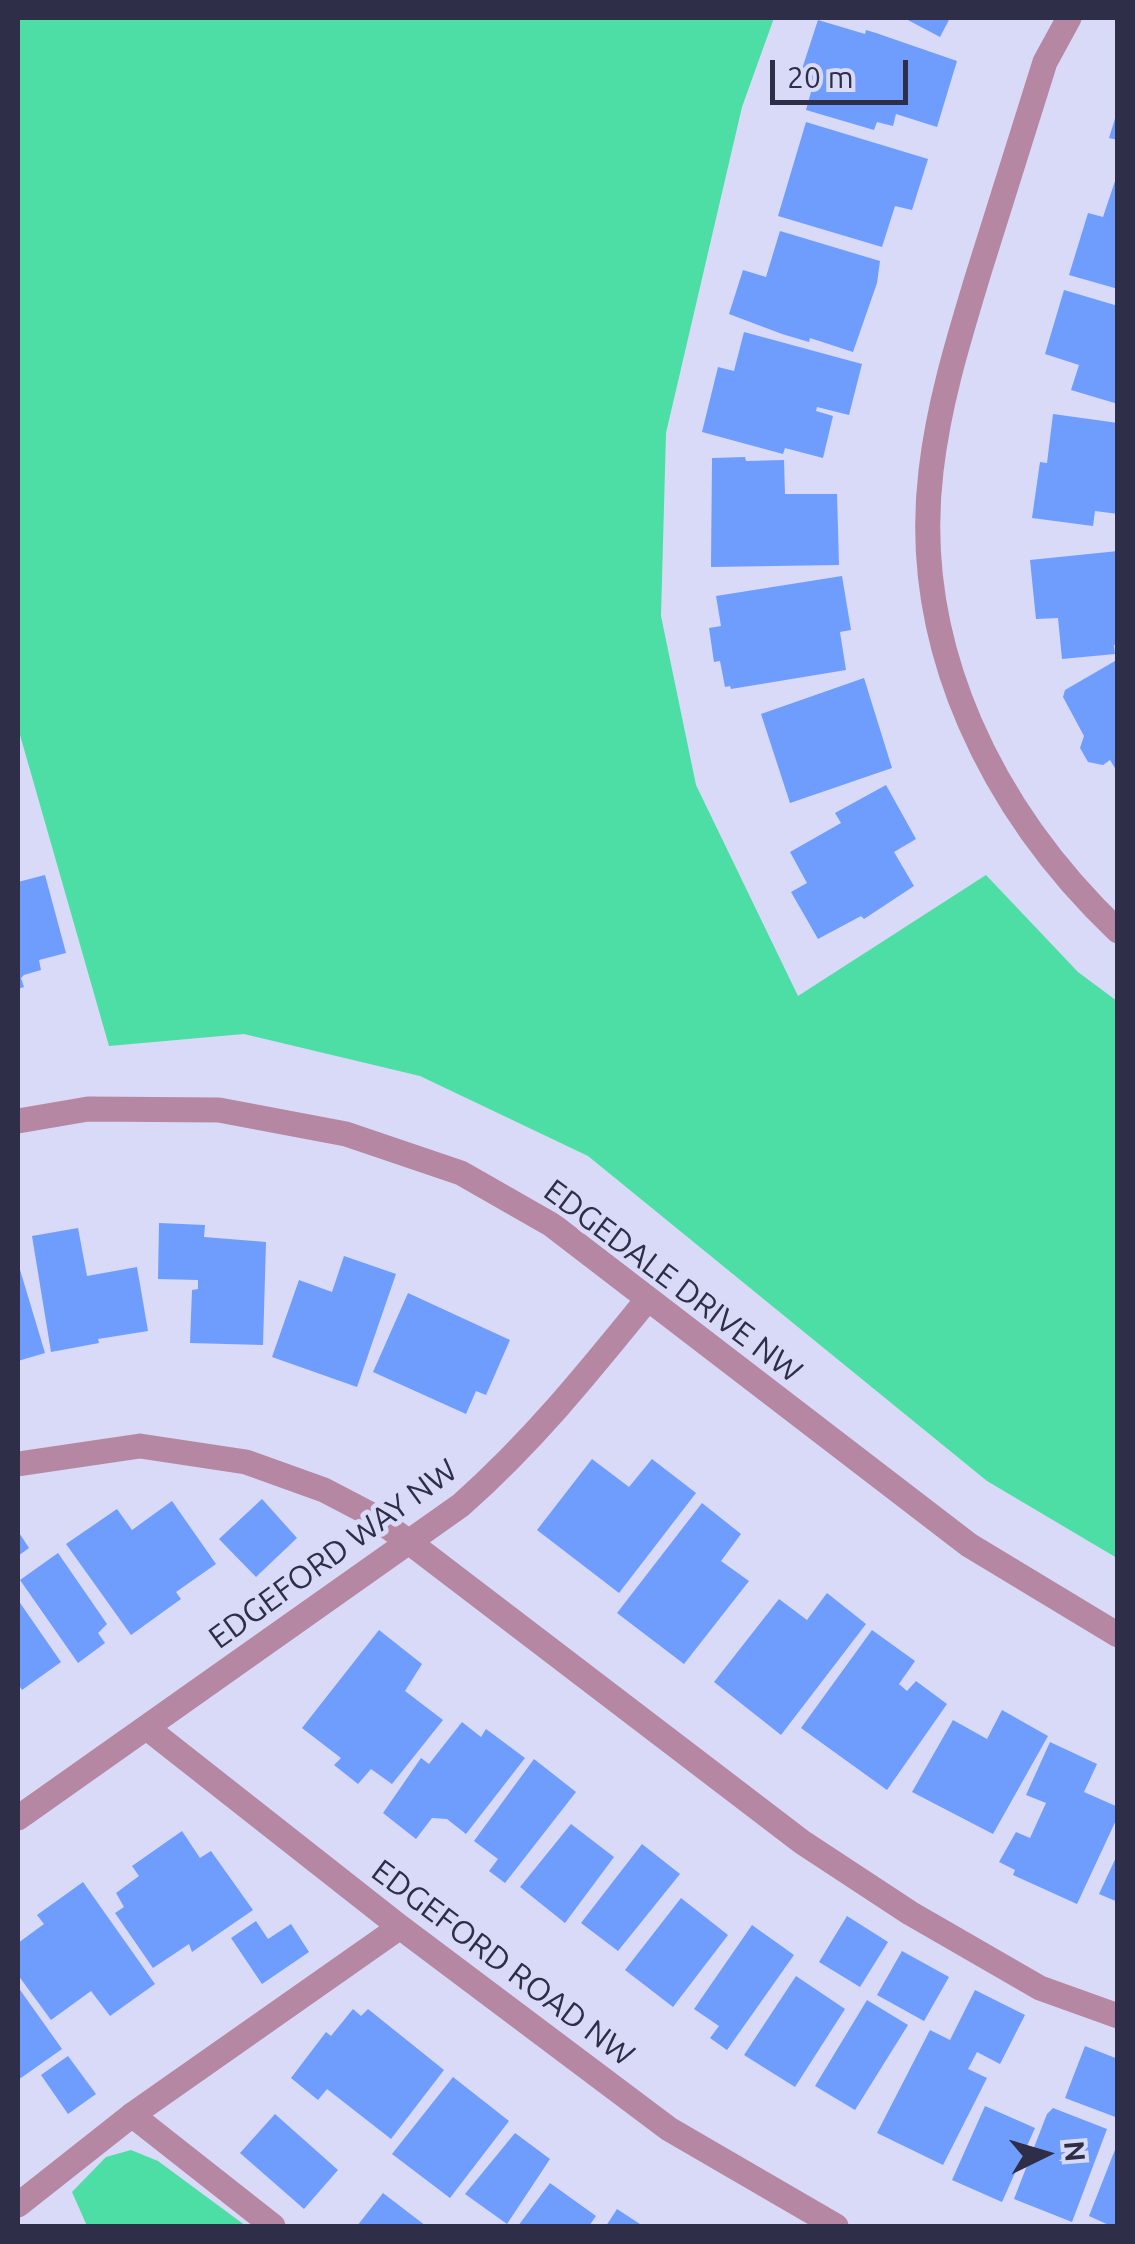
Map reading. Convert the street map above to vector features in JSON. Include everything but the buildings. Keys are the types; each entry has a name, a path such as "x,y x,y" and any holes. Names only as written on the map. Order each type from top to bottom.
{"street":[{"path":"1069,18 1045,62 946,380 930,474 930,556 948,664 988,766 1047,857 1118,931"},
{"name":"EDGEDALE DRIVE NW","path":"18,1121 88,1109 220,1110 346,1134 461,1173 552,1224 969,1545 1118,1634"},
{"name":"EDGEFORD WAY NW","path":"18,1818 462,1505 515,1457 647,1300"},
{"path":"18,1464 140,1446 246,1462 324,1490 370,1514 409,1542 802,1842 910,1913 1040,1988 1118,2016"},
{"name":"EDGEFORD ROAD NW","path":"146,1728 400,1927 668,2129 836,2226"},
{"path":"18,2205 132,2116 400,1927"},
{"path":"132,2116 273,2226"}],"green space":[{"path":"18,18 774,18 742,107 666,433 661,616 696,785 798,996 986,875 1078,972 1117,1001 1117,1558 987,1481 588,1156 420,1076 244,1034 109,1046 18,728"},
{"path":"131,2150 158,2161 246,2226 87,2226 72,2192 106,2157"}]}
